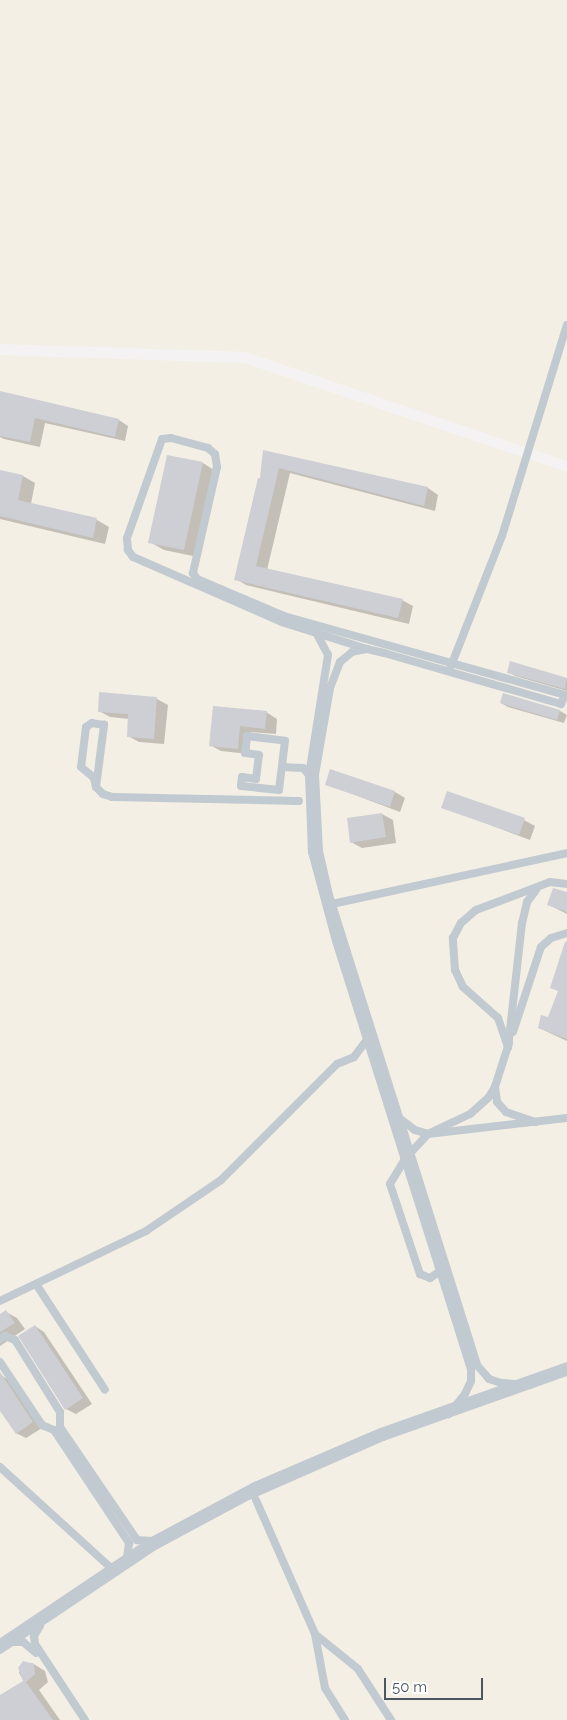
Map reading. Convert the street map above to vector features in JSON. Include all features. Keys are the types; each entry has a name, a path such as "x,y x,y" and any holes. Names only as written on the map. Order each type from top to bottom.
{"lane":[{"path":"450,667 502,536 547,398 567,324"},
{"path":"450,667 284,616 197,578 193,574 217,467 216,454 208,448 171,438 162,439 127,538 128,550 133,557 317,635 367,650 450,667 565,695 561,704 450,667"},
{"path":"317,635 328,655 309,775 312,852 319,879 367,1040 477,1365 489,1379 530,1385"},
{"path":"367,650 352,652 340,662 322,728 315,775 319,851 332,904 398,1116 441,1274 471,1370 471,1381 450,1414"},
{"path":"96,787 104,725 92,723 86,727 81,767 94,778 96,787 112,797 299,801 310,796"},
{"path":"247,736 285,740 282,767 279,790 241,786 242,777 256,779 259,755 245,753 247,736"},
{"path":"282,767 303,768 311,762"},
{"path":"303,768 309,775"},
{"path":"299,801 310,810"},
{"path":"332,904 567,852"},
{"path":"508,1047 498,1018 463,987 454,970 453,938 461,923 476,910 536,890 550,882 567,884"},
{"path":"508,1047 522,923 527,902 536,890"},
{"path":"441,1274 430,1278 420,1274 390,1184 420,1140 428,1134 470,1114 488,1098 495,1087 541,947 551,938 567,933"},
{"path":"0,1302 146,1231 221,1180 337,1064 354,1058 367,1040"},
{"path":"495,1087 497,1102 506,1112 535,1122"},
{"path":"398,1116 415,1130 428,1134 567,1118"},
{"path":"441,1274 444,1264"},
{"path":"36,1284 106,1390"},
{"path":"0,1339 5,1336 15,1340 60,1412 60,1427 137,1540 152,1541"},
{"path":"0,1362 42,1425 54,1430 129,1543 127,1559"},
{"path":"0,1643 152,1541 264,1482 381,1432 567,1366"},
{"path":"0,1650 156,1546 260,1490 383,1437 567,1372"},
{"path":"0,1467 112,1569"},
{"path":"260,1490 256,1500 315,1634 325,1688 345,1720"},
{"path":"244,1498 256,1500"},
{"path":"41,1624 34,1636 35,1644 85,1720"},
{"path":"315,1634 358,1669 391,1720"},
{"path":"12,1642 23,1642 32,1647 79,1720"}],"sand":[{"path":"0,0 567,0 567,461 246,352 0,344"},
{"path":"0,355 244,363 567,472 567,1720 0,1720"}],"building":[{"path":"0,391 119,419 115,437 35,418 30,442 0,436"},
{"path":"263,450 428,487 424,506 279,468 256,566 403,599 398,618 234,580 258,478 260,478"},
{"path":"167,455 203,462 184,550 148,543"},
{"path":"0,470 23,475 18,500 97,518 93,538 0,516"},
{"path":"510,661 567,678 565,689 507,673"},
{"path":"99,692 157,697 154,739 127,737 128,714 98,712"},
{"path":"503,693 560,710 557,720 500,703"},
{"path":"213,706 267,711 265,729 240,726 238,749 209,746"},
{"path":"330,769 395,791 390,807 325,785"},
{"path":"447,791 525,818 519,835 441,808"},
{"path":"382,813 386,837 350,843 347,818"},
{"path":"553,888 567,892 567,912 547,905"},
{"path":"565,942 567,942 567,1039 538,1028 541,1015 548,1017 558,991 550,988"},
{"path":"6,1310 15,1323 0,1332 0,1314"},
{"path":"35,1325 83,1398 65,1410 18,1336"},
{"path":"0,1372 33,1422 16,1434 0,1411"},
{"path":"23,1661 34,1664 35,1674 26,1682 53,1720 0,1720 0,1695 23,1681 18,1668"}]}
